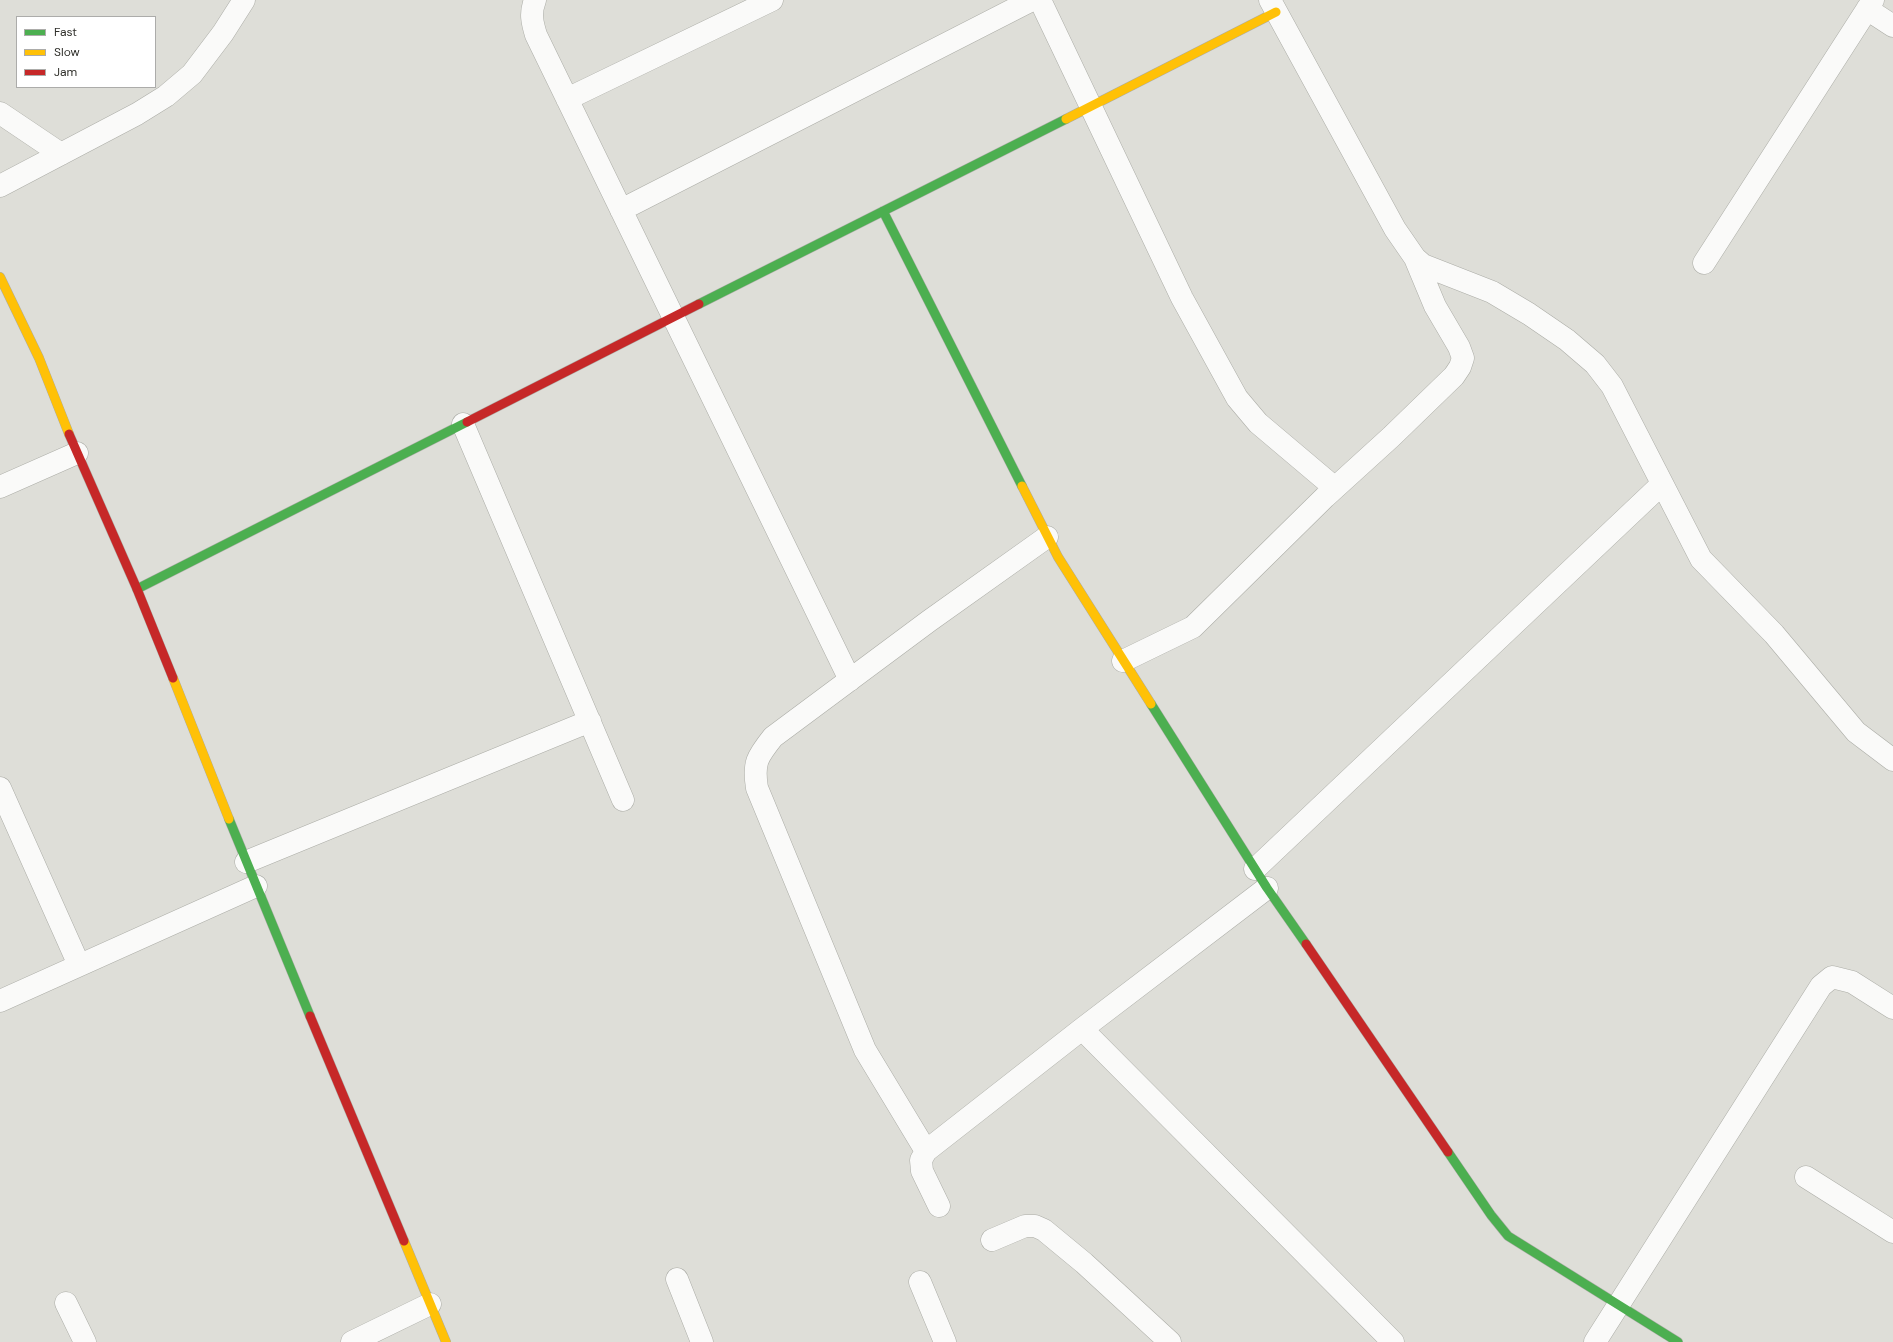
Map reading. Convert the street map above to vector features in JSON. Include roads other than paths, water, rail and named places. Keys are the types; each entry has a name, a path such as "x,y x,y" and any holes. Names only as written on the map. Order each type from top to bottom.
{"street":[{"path":"0,186 137,114 166,96 192,74 223,33 244,0"},
{"path":"535,0 532,8 531,21 567,99 850,680"},
{"path":"567,99 772,0"},
{"path":"621,210 1032,0"},
{"path":"1040,0 1182,298 1237,398 1258,423 1335,488"},
{"path":"1704,263 1870,5 1893,26"},
{"path":"137,589 1091,106 1273,6 1395,229 1415,258 1435,306 1459,347 1463,358 1460,367 1454,376 1397,432 1335,488 1193,627 1123,660"},
{"path":"0,113 61,154"},
{"path":"883,211 1058,558 1267,888 1501,1228 1517,1242 1678,1342"},
{"path":"1415,258 1431,270 1492,292 1529,314 1566,340 1595,364 1612,386 1701,559 1774,634 1856,732 1893,760"},
{"path":"0,277 39,358 77,453 137,589 246,862 446,1342"},
{"path":"463,424 623,800"},
{"path":"0,487 77,453"},
{"path":"1255,869 1662,484"},
{"path":"926,1151 865,1050 757,788 754,771 760,753 773,737 929,621 1047,537"},
{"path":"246,862 590,721"},
{"path":"0,788 79,965"},
{"path":"0,1001 256,886"},
{"path":"939,1206 922,1171 921,1160 926,1151 1082,1029 1267,888"},
{"path":"1595,1342 1826,981 1832,977 1846,980 1893,1008"},
{"path":"1082,1029 1393,1342"},
{"path":"1806,1177 1893,1232"},
{"path":"992,1240 1025,1226 1035,1226 1044,1230 1084,1263 1170,1342"},
{"path":"676,1279 702,1342"},
{"path":"920,1282 945,1342"},
{"path":"66,1303 84,1342"},
{"path":"352,1342 430,1304"}]}
